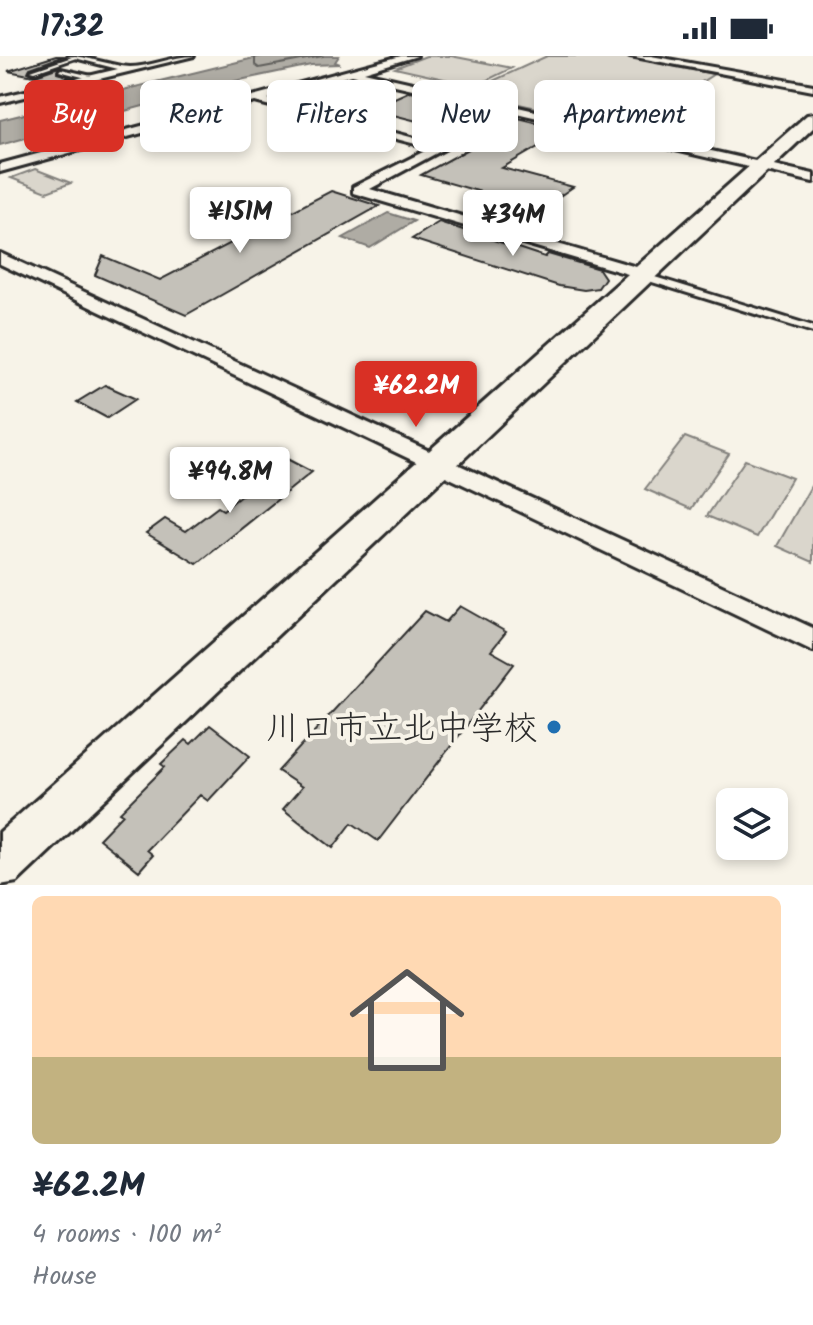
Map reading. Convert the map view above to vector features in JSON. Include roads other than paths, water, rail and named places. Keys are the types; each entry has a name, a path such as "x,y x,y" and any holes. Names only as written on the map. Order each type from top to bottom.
{"street":[{"path":"0,100 189,56"},
{"path":"0,168 412,56"},
{"path":"635,56 813,88"},
{"path":"74,57 130,69"},
{"path":"351,72 813,178"},
{"path":"0,89 22,95"},
{"path":"257,99 442,147 358,190 643,275"},
{"path":"0,865 813,119"},
{"path":"0,258 813,640"}],"lane":[{"path":"33,71 74,57"},
{"path":"61,70 94,78"},
{"path":"643,275 813,329"}],"water":[{"path":"262,56 339,56 335,62 340,64 311,65 240,80 164,80"},
{"path":"140,86 140,107 124,111 124,90"},
{"path":"24,114 24,138 0,145 0,120"},
{"path":"388,213 414,221 370,248 343,238"}],"place":[{"name":"川口市立北中学校","path":"554,727"}]}
